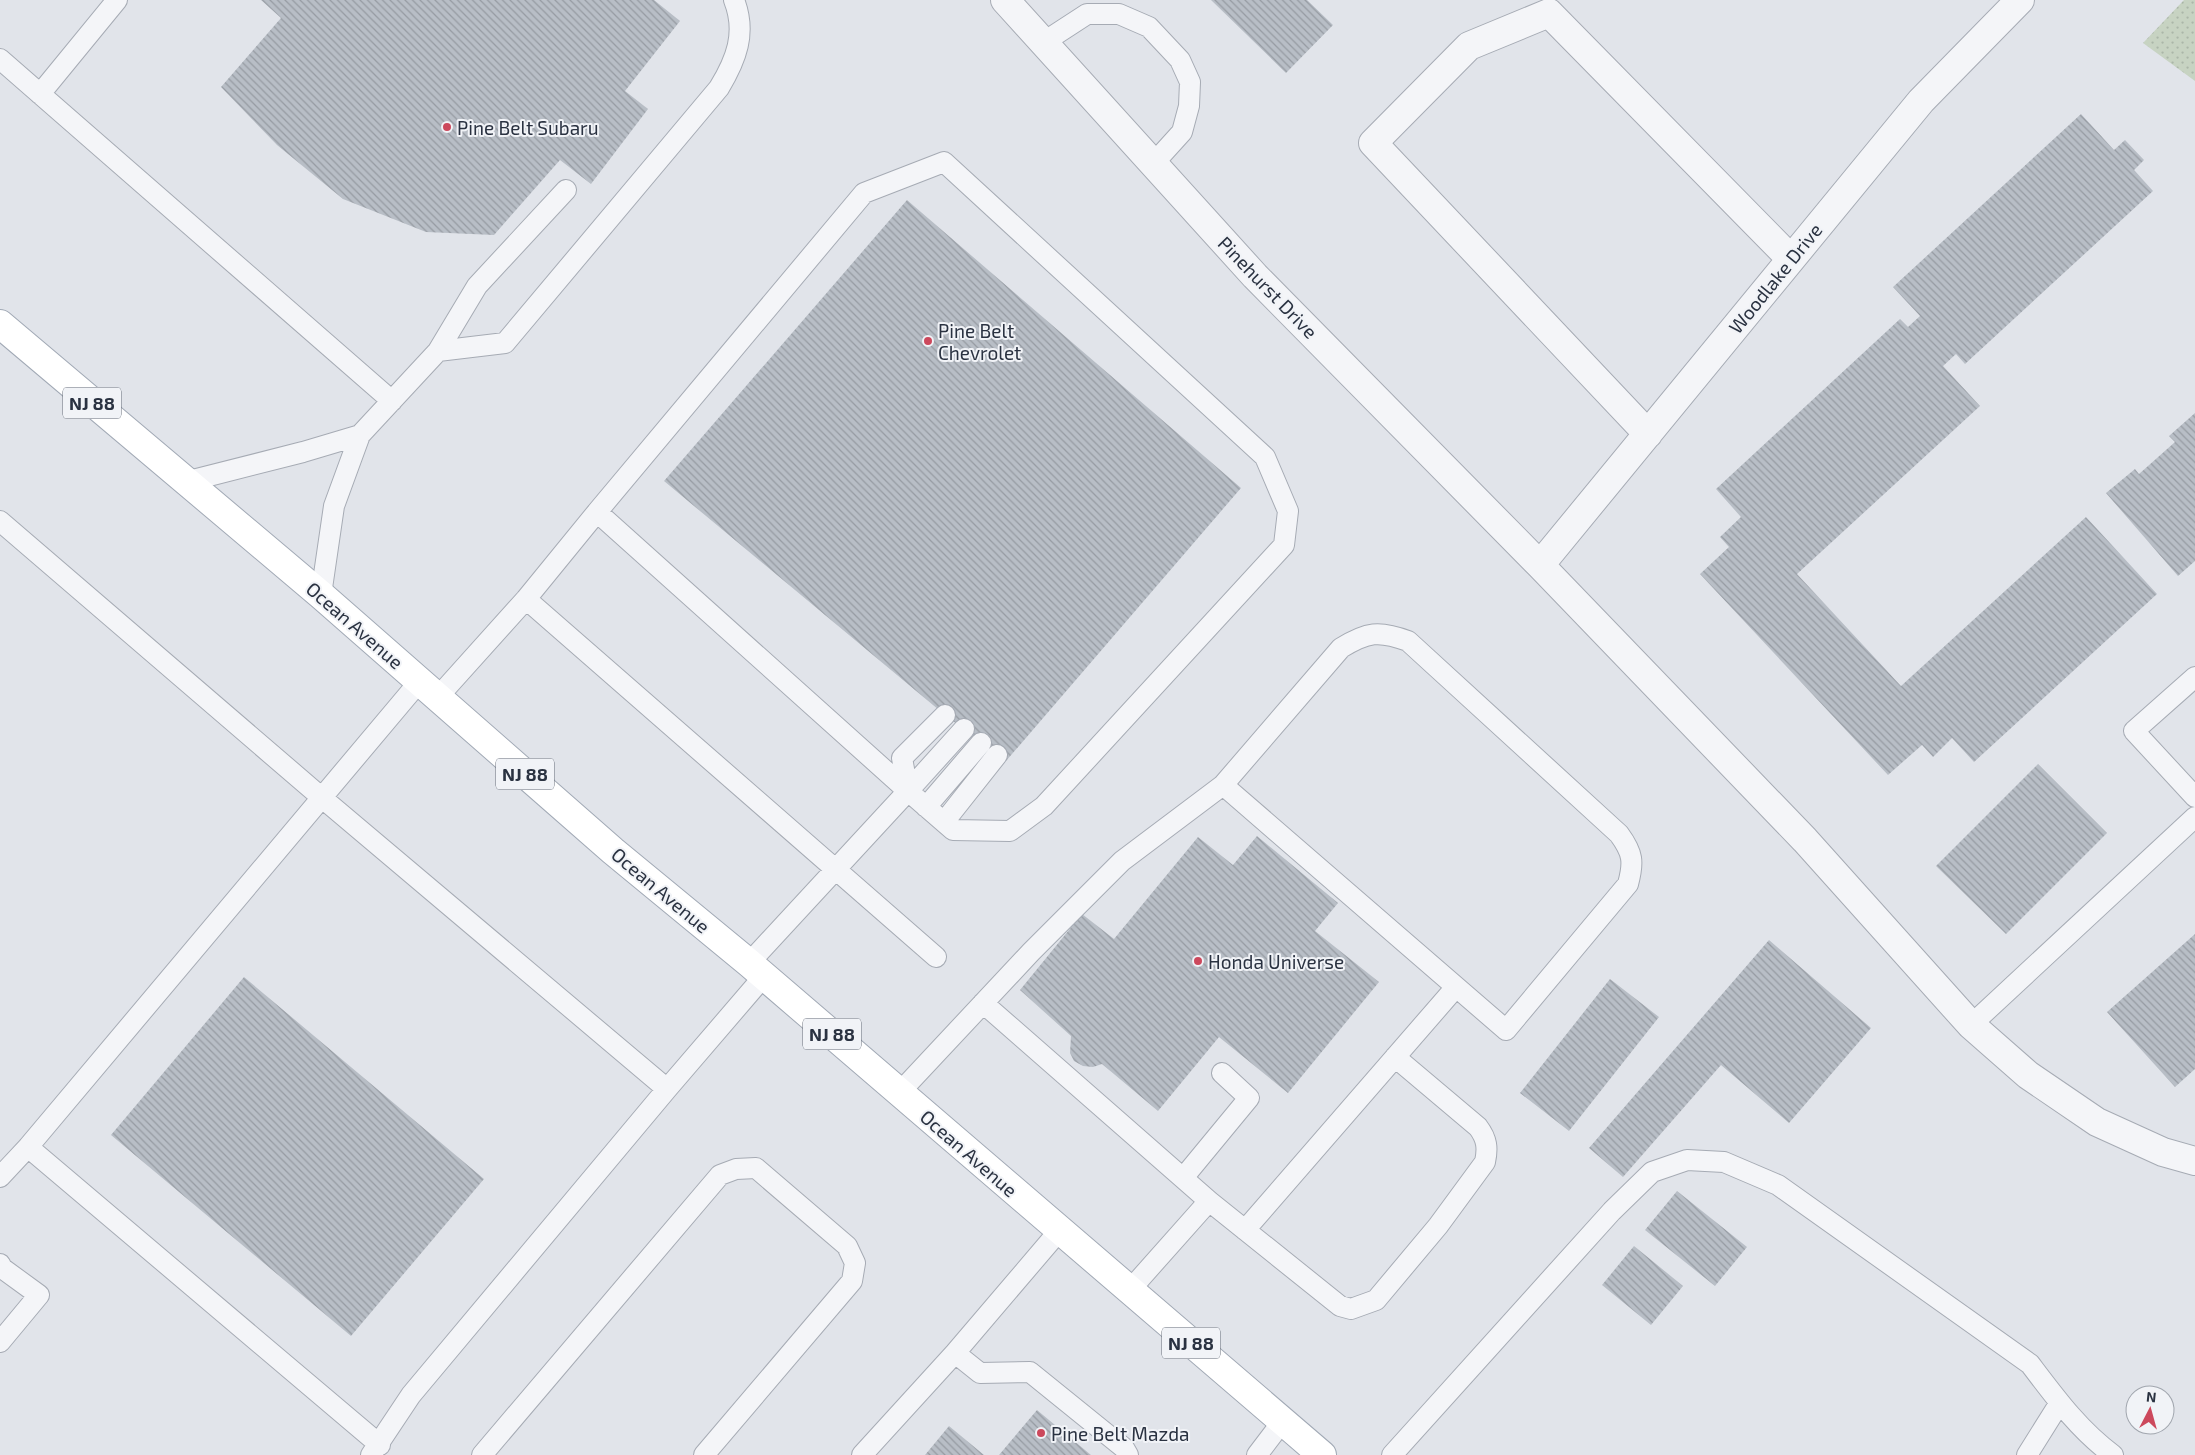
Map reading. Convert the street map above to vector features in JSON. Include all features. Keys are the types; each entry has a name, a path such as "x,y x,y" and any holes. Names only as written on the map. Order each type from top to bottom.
{"main road":[{"name":"Ocean Avenue","path":"0,324 321,595 613,851 757,970 1322,1455"}],"street":[{"name":"Pinehurst Drive","path":"1005,0 1255,276 1540,565 1805,840 1971,1025 2028,1075 2097,1122 2163,1152 2195,1161"},
{"name":"Woodlake Drive","path":"1540,565 1921,101 2005,5"},
{"path":"1648,434 1373,143 1469,46 1549,13 1791,259"}],"lane":[{"path":"40,94 116,0"},
{"path":"438,351 505,343 511,336 719,88 739,51 741,28 734,0"},
{"path":"1044,42 1087,14 1119,14 1149,27 1180,60 1190,82 1189,106 1182,132 1153,164"},
{"path":"0,59 392,401"},
{"path":"0,1177 28,1147 321,797 428,690 526,599 597,512 864,192 944,162 1265,457 1288,511 1284,545 1044,806 1010,831 953,830 597,512"},
{"path":"321,595 334,506 360,435 438,351 477,286 566,190"},
{"path":"185,482 303,452 360,435"},
{"path":"0,521 321,797 667,1089"},
{"path":"526,599 838,869 936,957"},
{"path":"900,1092 983,1003 1122,861 1223,786 1341,648 1363,635 1388,633 1408,641 1620,834 1631,850 1632,868 1628,884 1506,1030 1223,786"},
{"path":"2195,677 2134,731 2195,797"},
{"path":"901,784 902,758 945,715"},
{"path":"28,1147 376,1450 411,1395 667,1089 757,970 838,869 901,784 964,729"},
{"path":"926,807 981,743"},
{"path":"944,822 997,755"},
{"path":"1971,1025 2195,818"},
{"path":"1245,1230 1456,987"},
{"path":"983,1003 1209,1201 1340,1306 1351,1309 1376,1300 1444,1218 1485,1162 1488,1150 1486,1137 1478,1128 1395,1057"},
{"path":"1184,1178 1249,1098 1222,1073"},
{"path":"1392,1455 1612,1211 1652,1172 1687,1160 1724,1162 1778,1185 2030,1364 2059,1404 2093,1440 2113,1455"},
{"path":"482,1455 720,1175 736,1168 756,1168 847,1246 855,1263 852,1281 704,1455"},
{"path":"1129,1290 1209,1201"},
{"path":"862,1455 956,1353 1059,1231"},
{"path":"0,1264 2,1268 39,1295 0,1342"},
{"path":"956,1353 980,1373 1030,1372 1124,1448 1128,1455"},
{"path":"2028,1455 2059,1404"},
{"path":"1257,1455 1282,1422"}],"green space":[{"path":"2184,0 2195,0 2195,81 2143,43"}],"building":[{"name":"Pine Belt Subaru","path":"261,0 654,0 680,21 625,91 648,109 591,184 560,160 494,235 426,232 343,199 277,145 221,87 281,18"},
{"path":"1211,0 1307,0 1333,25 1286,73"},
{"path":"2081,114 2114,150 2125,140 2144,160 2134,170 2153,191 1965,364 1956,354 1943,366 1980,406 1797,574 1901,686 2086,517 2157,594 1974,762 1952,738 1933,757 1922,745 1888,775 1700,574 1729,547 1720,537 1741,517 1716,489 1900,319 1908,327 1920,316 1893,287"},
{"name":"Pine Belt Chevrolet","path":"907,200 1241,488 1006,761 945,715 664,481"},
{"path":"2195,413 2195,561 2178,576 2106,493 2135,469 2139,474 2175,442 2169,436"},
{"path":"2038,764 2107,833 2006,934 1936,866"},
{"name":"Honda Universe","path":"1257,836 1338,903 1315,931 1379,982 1288,1093 1219,1037 1158,1111 1102,1064 1093,1067 1083,1066 1074,1061 1070,1053 1071,1036 1020,990 1082,914 1114,939 1198,837 1233,865"},
{"path":"2195,934 2195,1069 2175,1087 2107,1012"},
{"path":"1769,940 1871,1028 1789,1123 1721,1065 1623,1177 1589,1148"},
{"path":"244,977 484,1179 351,1336 111,1135"},
{"path":"1610,979 1659,1017 1569,1131 1520,1093"},
{"path":"1677,1191 1747,1247 1715,1286 1645,1230"},
{"path":"1634,1246 1683,1286 1651,1325 1602,1285"},
{"name":"Pine Belt Mazda","path":"1037,1410 1091,1455 999,1455"},
{"path":"949,1426 984,1455 925,1455"}],"place":[{"name":"Pine Belt Subaru","path":"447,127"},
{"name":"Pine Belt Chevrolet","path":"928,341"},
{"name":"Honda Universe","path":"1198,961"},
{"name":"Pine Belt Mazda","path":"1041,1433"}]}
